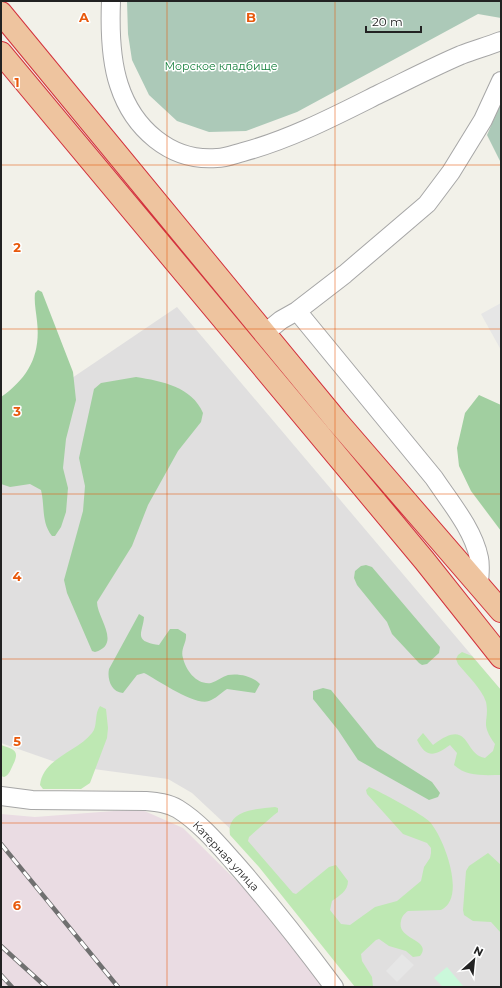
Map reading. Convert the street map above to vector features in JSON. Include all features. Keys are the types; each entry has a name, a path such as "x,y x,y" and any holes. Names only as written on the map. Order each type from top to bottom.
{"highway":[{"path":"1,12 336,420 501,611"},
{"path":"1,53 414,548 501,657"}],"street":[{"path":"111,1 115,64 119,84 129,109 146,130 164,147 182,155 200,158 218,158 232,155 259,148 299,133 462,55 501,41"},
{"path":"265,333 281,320 297,311 345,274 427,204 451,172 483,120 501,81"},
{"path":"297,311 434,478 454,507 465,525 480,559 479,586"},
{"name":"Катерная улица","path":"3,796 32,800 163,802 178,808 216,842 287,923 334,987"}],"shaded area":[{"path":"501,303 501,350 481,314"},
{"path":"177,307 501,690 501,987 363,987 238,836 192,793 168,779 64,765 1,743 1,426"},
{"path":"140,809 183,828 288,932 326,987 1,987 1,814 35,817"},
{"path":"402,954 414,965 397,982 386,971"}],"green space":[{"name":"Морское кладбище","path":"127,1 501,1 501,18 478,14 297,112 246,131 209,132 177,121 149,95 132,60 128,34"},
{"path":"501,103 501,163 487,135"},
{"path":"38,290 42,292 73,372 76,400 66,439 63,468 68,488 66,512 61,527 55,536 52,536 46,525 41,490 30,484 10,487 1,484 1,397 19,382 31,365 37,345 38,333 35,293"},
{"path":"136,377 166,383 184,391 192,397 203,413 201,422 178,451 148,505 132,546 97,602 106,630 107,643 103,648 95,652 92,651 67,593 64,580 83,511 85,486 79,458 94,389 101,383"},
{"path":"479,395 501,405 501,531 471,491 459,466 457,448 465,413"},
{"path":"366,565 372,567 440,647 439,653 427,664 422,665 419,663 392,634 387,622 357,585 354,578 355,571 361,566"},
{"path":"139,614 144,617 141,636 145,641 159,645 170,629 178,629 186,634 186,640 182,652 184,663 189,672 201,682 211,683 228,675 236,674 253,679 260,684 255,693 227,689 211,700 202,702 176,692 144,673 137,675 123,693 115,690 109,681 109,669"},
{"path":"462,652 472,656 501,690 501,775 464,772 454,765 457,753 450,745 432,754 424,751 417,740 423,733 433,745 445,737 454,734 465,740 478,755 485,758 493,751 495,744 487,731 486,726 486,702 478,687 458,664 456,659"},
{"path":"323,688 331,690 377,747 432,782 440,793 438,797 429,800 358,760 338,730 313,699 313,691"},
{"path":"100,706 106,709 108,728 107,738 90,783 81,789 43,789 40,785 42,776 47,768 86,740 92,733"},
{"path":"1,745 10,748 16,754 16,758 10,771 4,777 1,776"},
{"path":"369,787 411,809 430,822 441,841 453,881 449,903 441,910 408,911 403,916 401,927 408,936 422,946 423,950 420,956 413,957 406,951 389,946 379,939 376,940 361,954 362,961 372,977 373,987 355,987 259,867 230,835 230,826 238,815 245,812 275,807 278,808 278,812 249,837 248,841 293,893 296,894 329,867 336,865 348,881 348,885 343,893 332,901 330,910 341,924 350,925 375,907 397,901 421,881 424,867 430,858 431,853 431,848 427,843 403,834 367,794 366,790"},
{"path":"488,853 501,865 501,933 491,922 473,921 464,915 463,910 466,871 469,866"},
{"path":"447,967 464,987 443,987 434,978"}],"railway":[{"path":"1,844 118,987"},
{"path":"1,946 46,987"},
{"path":"1,975 12,987"}]}
